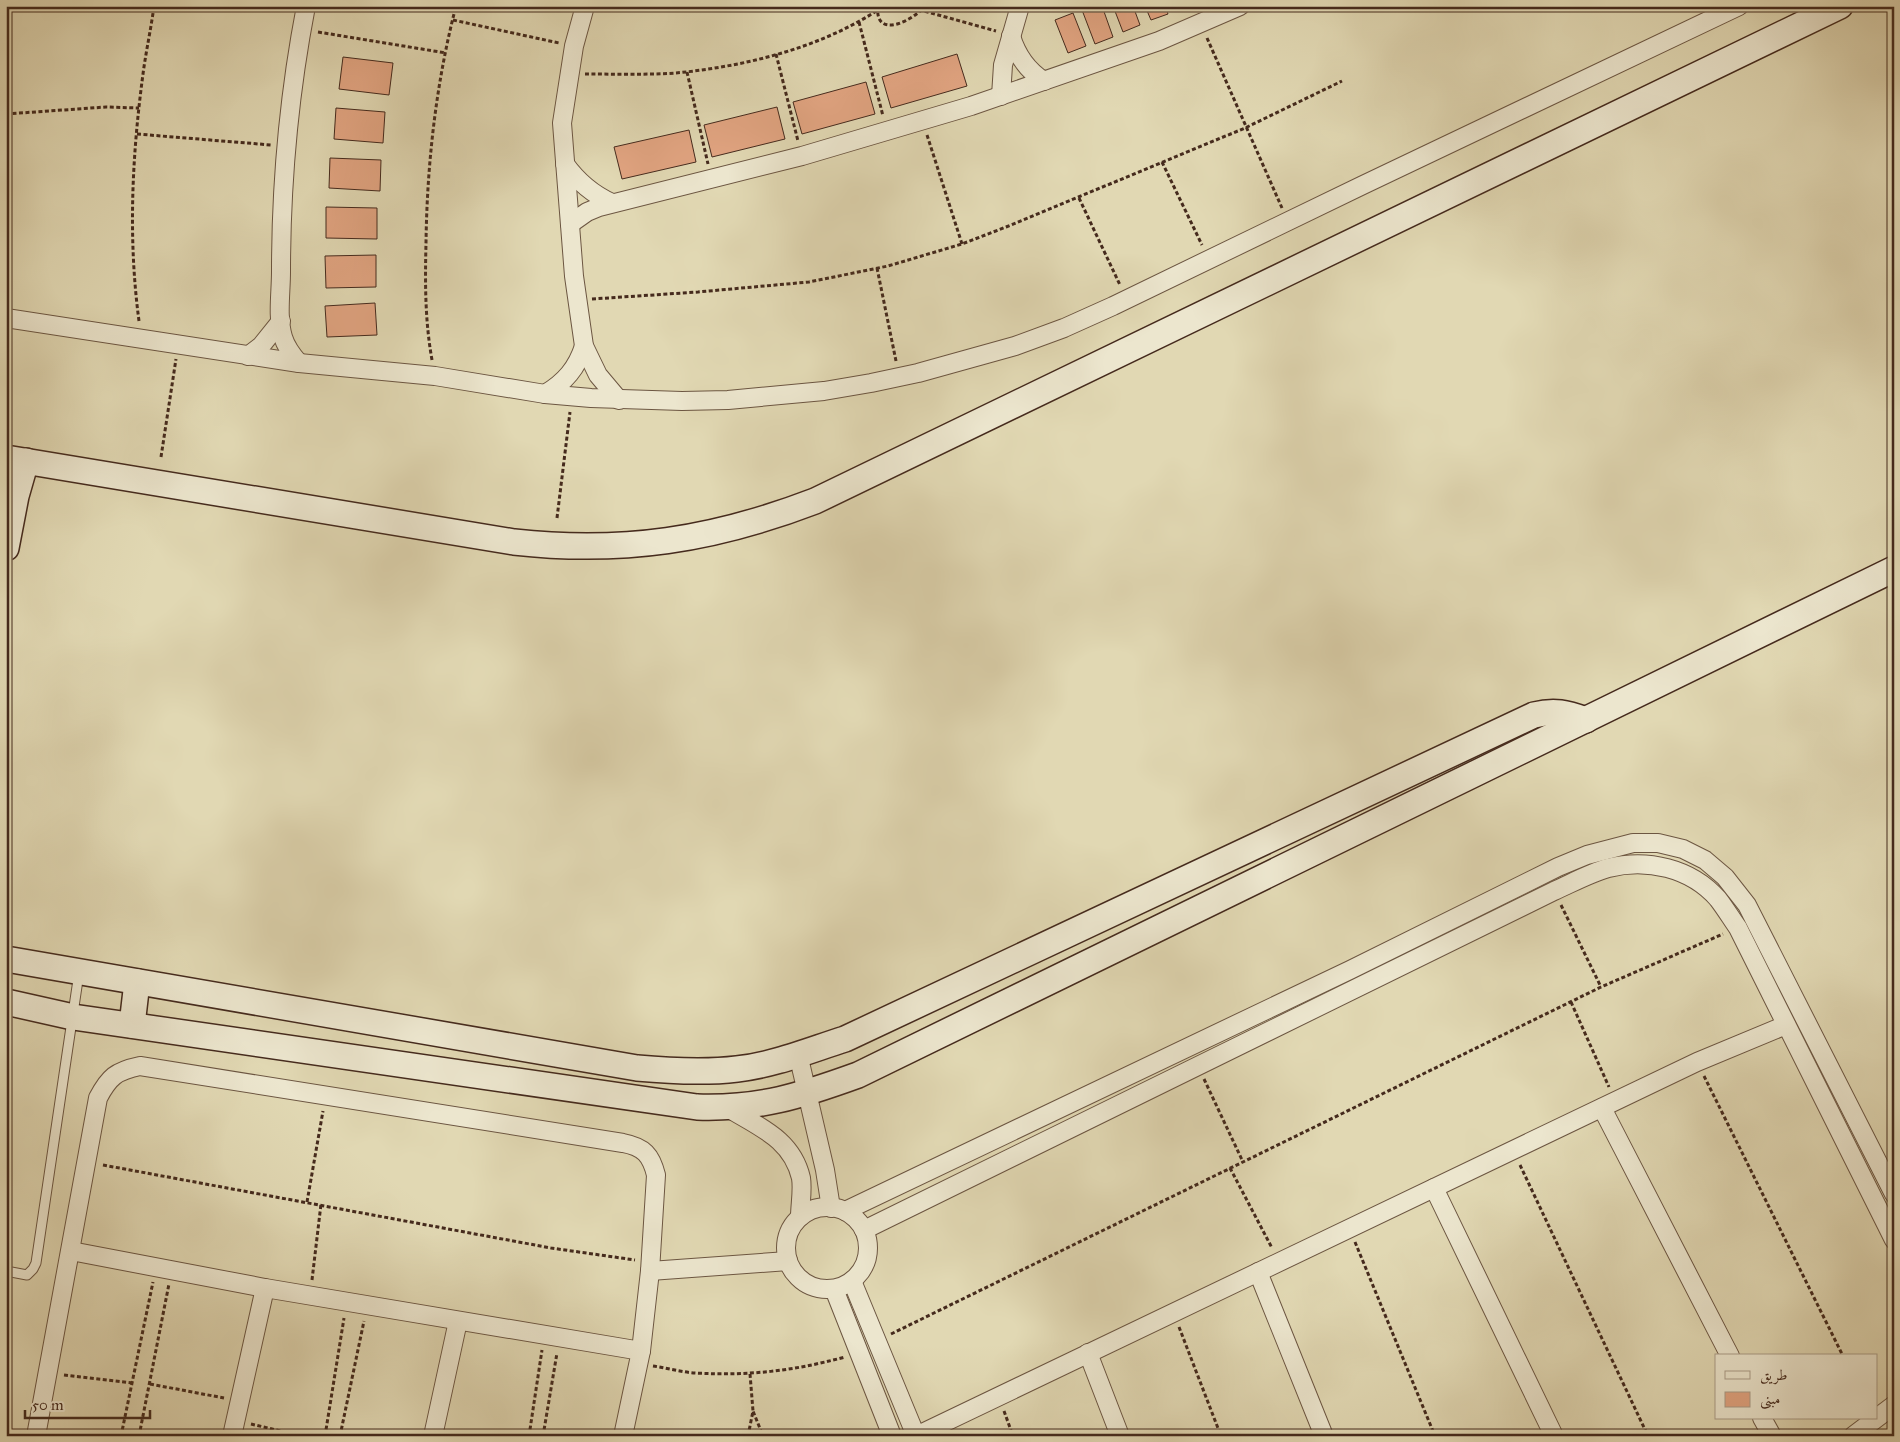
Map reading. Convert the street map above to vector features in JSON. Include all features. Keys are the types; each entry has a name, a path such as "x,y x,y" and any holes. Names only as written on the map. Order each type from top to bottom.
{"street":[{"path":"299,363 289,351 283,337 281,321 281,234 286,147 306,6"},
{"path":"585,6 574,46 562,123 570,224 584,346 598,376 619,400"},
{"path":"1001,96 1003,65 1020,6"},
{"path":"570,224 587,212 612,203 802,156 887,132 1001,96 1159,41 1240,6"},
{"path":"9,314 141,339 248,356 299,363 435,376 546,394 619,400 682,401 776,396 900,377 965,361 1015,346 1064,328 1127,300 1739,6"},
{"path":"6,548 16,460 540,545 584,547 654,543 720,532 752,524 815,501 1840,6"},
{"path":"1011,36 1023,62 1029,70 1044,81"},
{"path":"565,163 580,183 590,192 612,203"},
{"path":"248,356 260,346 281,321"},
{"path":"546,394 563,382 570,374 576,366 584,346"},
{"path":"6,1002 74,1016 132,1025 697,1107 728,1108 764,1104 808,1094 858,1075 1894,569"},
{"path":"6,959 637,1068 676,1072 738,1069 770,1063 845,1039 1534,715 1549,711 1566,713 1586,720"},
{"path":"864,1230 1198,1065 1558,867 1587,855 1633,843 1658,843 1683,849 1705,860 1725,877 1747,905 1894,1194"},
{"path":"798,1054 825,1170 838,1209 852,1216 864,1230 868,1248 867,1258 859,1274 852,1281 834,1289 824,1290 806,1284 792,1270 788,1261 786,1242 793,1224 800,1217 814,1209 838,1209 1149,1066 1606,869 1626,864 1666,867 1685,874 1702,885 1717,898 1738,928 1894,1240"},
{"path":"132,1025 137,982"},
{"path":"852,1281 916,1436 1697,1062 1786,1025"},
{"path":"36,1436 98,1098 107,1081 122,1070 140,1066 635,1145 646,1152 653,1163 656,1175 651,1267 639,1357 623,1436"},
{"path":"1149,1066 1157,1085"},
{"path":"1609,1104 1729,1354"},
{"path":"728,1108 774,1135 784,1144 792,1156 801,1179 800,1217"},
{"path":"1841,1136 1861,1128"},
{"path":"1434,1188 1554,1436"},
{"path":"71,1251 265,1288 552,1337 639,1357"},
{"path":"651,1267 788,1261"},
{"path":"1258,1272 1324,1436"},
{"path":"233,1428 265,1288"},
{"path":"834,1289 892,1436"},
{"path":"433,1436 458,1321"},
{"path":"1088,1353 1120,1436"},
{"path":"1878,1417 1894,1405"},
{"path":"1763,1420 1772,1436"},
{"path":"1853,1436 1874,1420"}],"lane":[{"path":"6,1270 27,1275 36,1263 80,972"}],"path":[{"path":"141,339 133,257 132,216 139,108 154,6"},
{"path":"435,376 426,329 426,218 436,108 456,6"},
{"path":"878,6 877,11 883,22 893,25 910,20 923,8"},
{"path":"570,74 687,72 730,65 810,44 859,22 884,6"},
{"path":"906,6 923,8 1011,36"},
{"path":"452,20 574,46"},
{"path":"859,22 887,132"},
{"path":"1200,24 1288,222"},
{"path":"302,30 446,53"},
{"path":"776,54 802,156"},
{"path":"687,72 711,180"},
{"path":"578,300 809,282 877,268 962,244 1079,198 1245,128 1342,81"},
{"path":"6,114 106,107 139,108"},
{"path":"922,121 962,244"},
{"path":"137,134 286,147"},
{"path":"1162,162 1209,260"},
{"path":"1079,198 1127,300"},
{"path":"877,268 900,377"},
{"path":"161,457 178,344"},
{"path":"557,518 571,396"},
{"path":"1554,891 1601,987"},
{"path":"877,1341 1601,987 1738,928"},
{"path":"1571,1002 1609,1104"},
{"path":"1697,1062 1842,1354"},
{"path":"1198,1065 1243,1162"},
{"path":"307,1202 325,1095"},
{"path":"1513,1150 1648,1436"},
{"path":"87,1162 321,1204 651,1267"},
{"path":"1230,1168 1279,1262"},
{"path":"310,1296 321,1204"},
{"path":"1350,1228 1435,1436"},
{"path":"121,1436 163,1269"},
{"path":"139,1436 150,1384 163,1269"},
{"path":"325,1436 346,1302"},
{"path":"340,1436 368,1306"},
{"path":"1173,1313 1221,1436"},
{"path":"529,1436 552,1337"},
{"path":"543,1436 552,1337"},
{"path":"639,1357 693,1373 750,1374 805,1368 860,1353"},
{"path":"48,1373 133,1383"},
{"path":"748,1436 753,1411 750,1374"},
{"path":"150,1384 240,1400"},
{"path":"998,1396 1013,1436"},
{"path":"753,1411 763,1436"},
{"path":"233,1428 302,1436"}],"building":[{"path":"1093,6 1102,6 1113,37 1095,44 1082,10"},
{"path":"1113,6 1133,6 1140,25 1123,32"},
{"path":"1145,6 1165,6 1168,14 1151,20"},
{"path":"1073,13 1086,46 1068,53 1055,20"},
{"path":"957,54 967,86 891,108 882,77"},
{"path":"343,57 393,63 389,95 339,89"},
{"path":"866,82 875,114 802,134 793,102"},
{"path":"777,107 785,139 712,157 704,125"},
{"path":"336,108 385,112 383,143 334,139"},
{"path":"689,130 696,162 622,179 614,147"},
{"path":"330,158 381,160 380,191 329,188"},
{"path":"326,207 377,208 377,239 326,238"},
{"path":"376,255 376,287 326,288 325,256"},
{"path":"375,303 377,335 327,337 325,306"}]}
